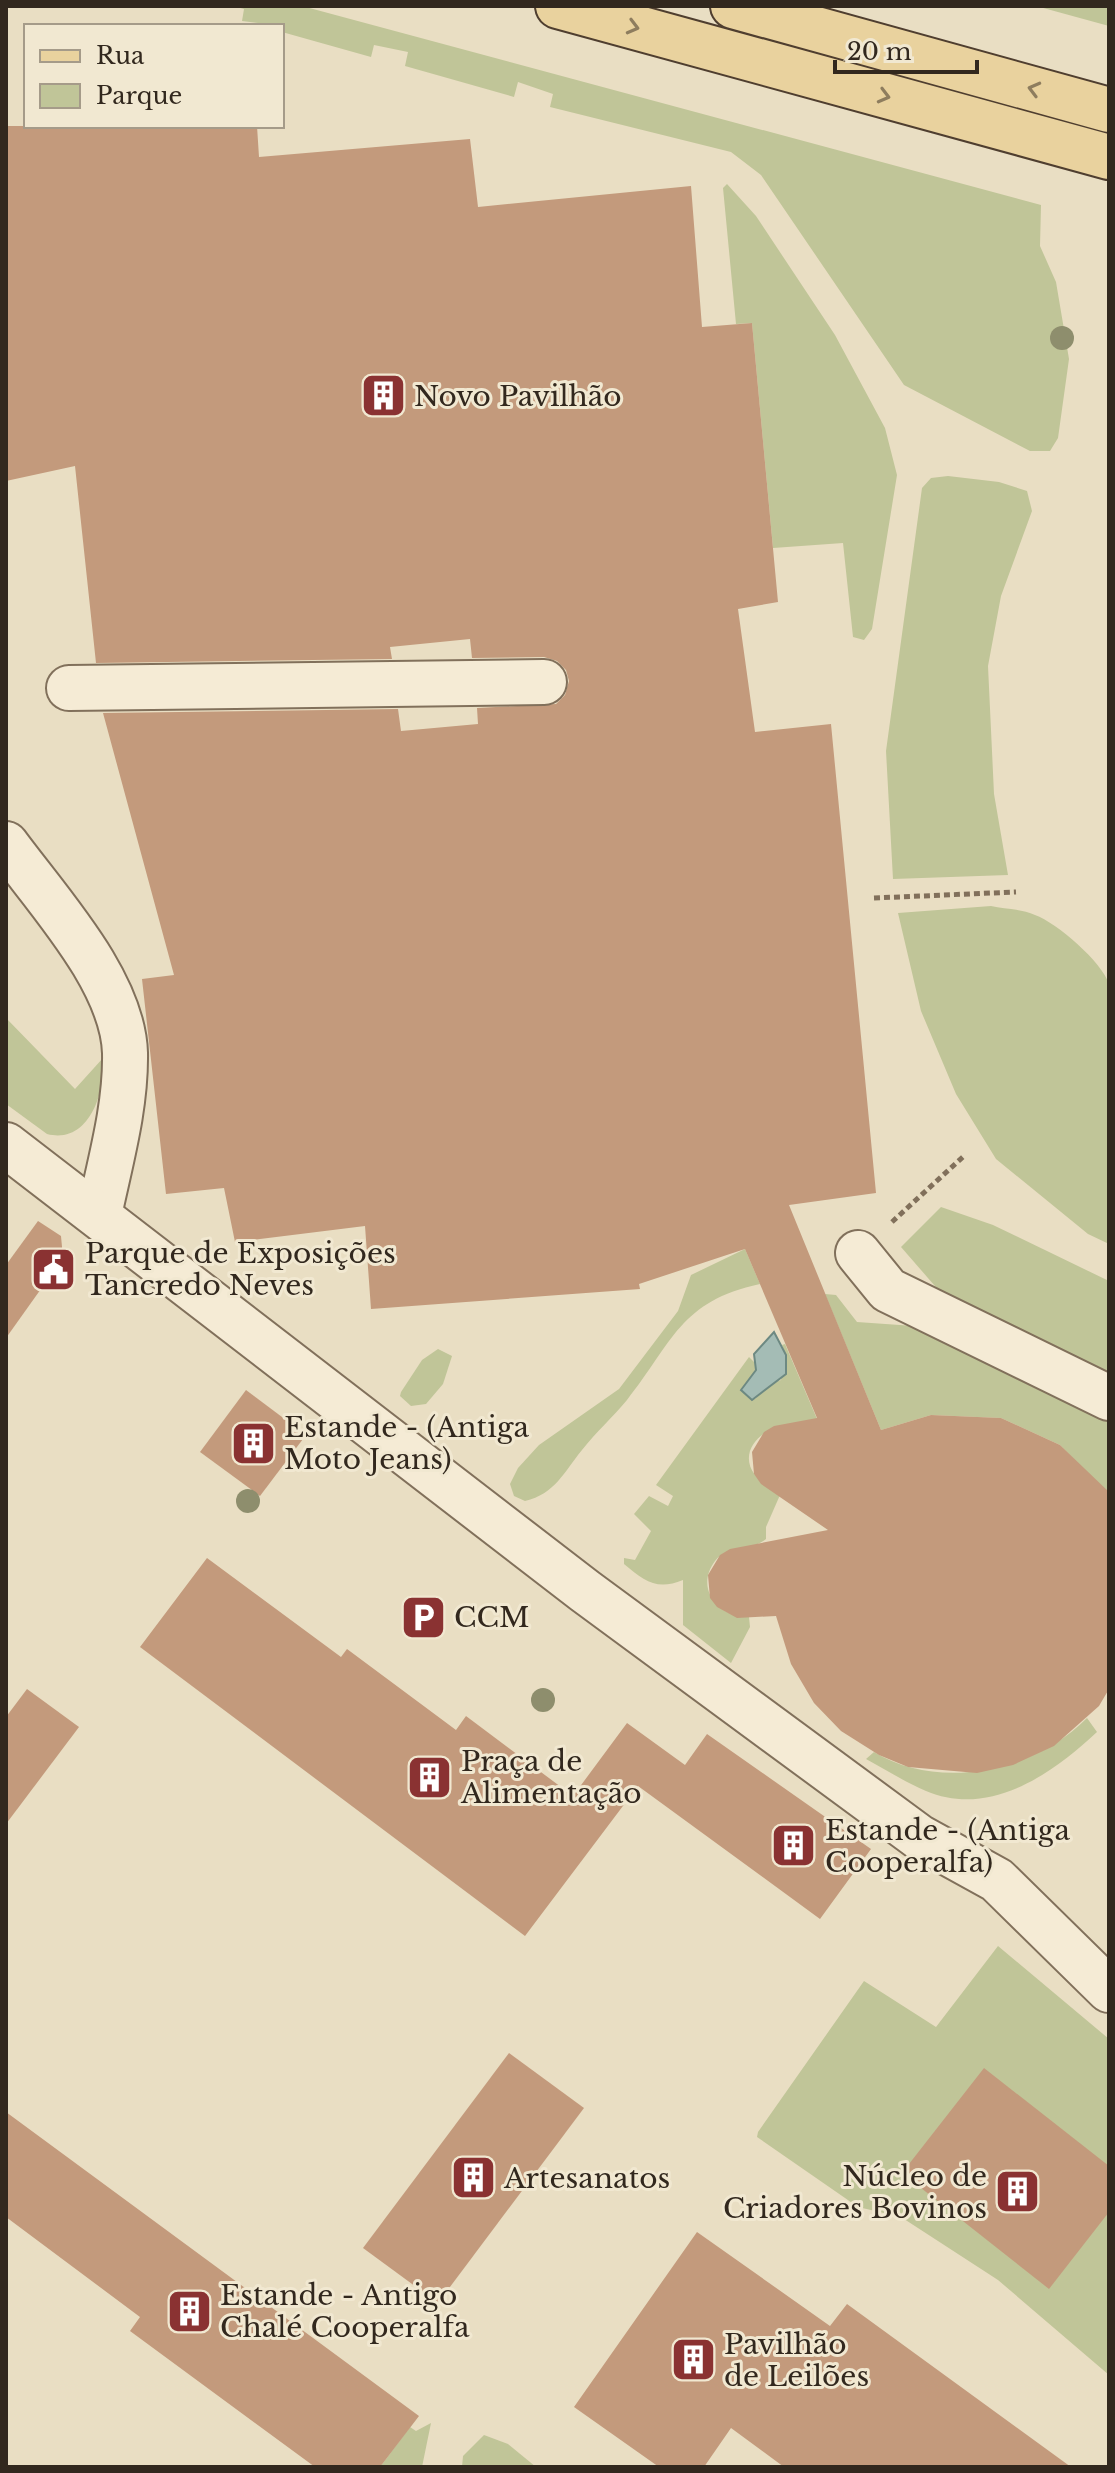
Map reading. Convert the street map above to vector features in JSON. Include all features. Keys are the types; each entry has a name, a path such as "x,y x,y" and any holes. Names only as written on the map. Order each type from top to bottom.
{"main road":[{"path":"558,6 1109,157"},
{"path":"733,6 1109,110"}],"lane":[{"path":"69,688 544,682"},
{"path":"6,844 82,948 112,998 125,1051 120,1115 99,1215"},
{"path":"6,1145 585,1591 919,1837 997,1880 1109,1990"},
{"path":"858,1253 888,1290 1109,1398"}],"path":[{"path":"874,898 1016,892"},
{"path":"858,1253 965,1155"}],"green space":[{"path":"233,6 302,6 1041,205 1040,246 1056,282 1069,359 1058,438 1050,451 1030,451 904,385 761,175 731,152 550,107 553,94 518,82 514,97 405,66 408,52 374,45 371,57 284,33 284,24 242,21 244,9"},
{"path":"1036,6 1109,6 1109,26"},
{"path":"727,184 756,216 835,335 885,428 897,475 872,629 864,640 853,637 843,543 773,548 752,323 736,324 723,188"},
{"path":"948,476 999,482 1027,491 1032,511 1001,596 988,666 994,794 1008,875 893,879 886,751 922,488 931,478"},
{"path":"991,906 1030,913 1055,926 1098,965 1109,984 1109,1244 1088,1234 996,1159 956,1094 921,1011 898,913"},
{"path":"6,1018 75,1089 103,1058 98,1099 84,1123 74,1131 62,1135 47,1134 6,1104"},
{"path":"941,1207 993,1225 1109,1281 1109,1380 941,1293 901,1247"},
{"path":"745,1249 760,1284 733,1291 695,1313 668,1342 627,1400 587,1443 558,1481 535,1498 525,1501 514,1496 510,1484 518,1468 539,1445 619,1389 678,1311 691,1275"},
{"path":"825,1294 836,1295 857,1322 928,1327 1109,1415 1109,1495 1060,1445 1001,1418 931,1415 881,1430"},
{"path":"785,1344 835,1461 796,1425 777,1427 752,1446 750,1465 755,1475 780,1495 766,1527 766,1539 726,1552 709,1571 707,1582 713,1600 728,1613 749,1617 750,1627 731,1663 683,1625 683,1580 666,1585 651,1582 624,1564 624,1558 635,1560 651,1531 634,1514 649,1496 668,1506 673,1496 656,1485 749,1357 757,1365 753,1375 755,1399 769,1384 781,1380 786,1355 782,1345"},
{"path":"438,1349 452,1356 443,1384 426,1404 411,1406 400,1396 401,1392 422,1360"},
{"path":"1087,1718 1097,1732 1079,1748 1040,1776 996,1795 973,1799 950,1798 926,1791 866,1759 874,1752 900,1764 928,1771 957,1773 986,1770 1014,1763 1041,1751"},
{"path":"998,1946 1109,2039 1109,2375 998,2280 901,2217 858,2207 757,2137 864,1981 936,2027"},
{"path":"431,2423 422,2467 380,2467 410,2427 416,2431"},
{"path":"484,2435 508,2444 536,2467 462,2467 463,2456"}],"water":[{"path":"774,1332 786,1355 786,1374 752,1400 741,1390 756,1370 754,1354"}],"building":[{"path":"6,126 257,128 259,157 470,139 478,207 691,186 702,327 752,323 778,602 738,609 755,732 831,724 876,1193 789,1205 881,1430 931,1415 1001,1418 1060,1445 1109,1492 1109,1689 1099,1706 1054,1746 1013,1765 977,1773 908,1767 879,1755 841,1731 814,1703 791,1664 776,1616 737,1618 717,1607 710,1598 708,1575 720,1555 730,1549 828,1530 761,1484 754,1474 752,1452 764,1432 774,1426 817,1418 745,1249 639,1284 640,1289 371,1309 365,1226 235,1242 224,1188 166,1194 142,979 174,975 103,713 398,709 401,731 478,724 477,708 556,704 565,695 569,681 566,670 557,661 544,657 472,658 470,639 390,647 392,659 96,663 75,466 6,481"},
{"path":"38,1221 61,1236 63,1258 6,1338 6,1265"},
{"name":"Estande - (Antiga Moto Jeans)","path":"246,1390 306,1435 260,1496 200,1452"},
{"name":"Praça de Alimentação","path":"207,1558 341,1657 347,1649 456,1730 466,1716 573,1796 627,1723 685,1765 707,1734 871,1849 820,1919 638,1786 525,1936 140,1647"},
{"path":"27,1689 79,1727 6,1824 6,1717"},
{"name":"Artesanatos","path":"509,2053 584,2108 438,2303 363,2248"},
{"name":"Núcleo de Criadores Bovinos","path":"984,2068 1109,2166 1109,2212 1049,2289 902,2173"},
{"path":"6,2112 419,2416 380,2467 315,2467 130,2331 140,2317 6,2217"},
{"path":"697,2232 830,2326 847,2304 1071,2467 784,2467 731,2428 704,2467 659,2467 574,2407"}],"place":[{"name":"Novo Pavilhão","path":"383,396"},
{"name":"Parque de Exposições Tancredo Neves","path":"54,1269"},
{"name":"Estande - (Antiga Moto Jeans)","path":"253,1443"},
{"name":"CCM","path":"423,1617"},
{"name":"Praça de Alimentação","path":"430,1777"},
{"name":"Estande - (Antiga Cooperalfa)","path":"794,1846"},
{"name":"Artesanatos","path":"473,2178"},
{"name":"Núcleo de Criadores Bovinos","path":"1018,2192"},
{"name":"Estande - Antigo Chalé Cooperalfa","path":"189,2311"},
{"name":"Pavilhão de Leilões","path":"693,2360"}]}
